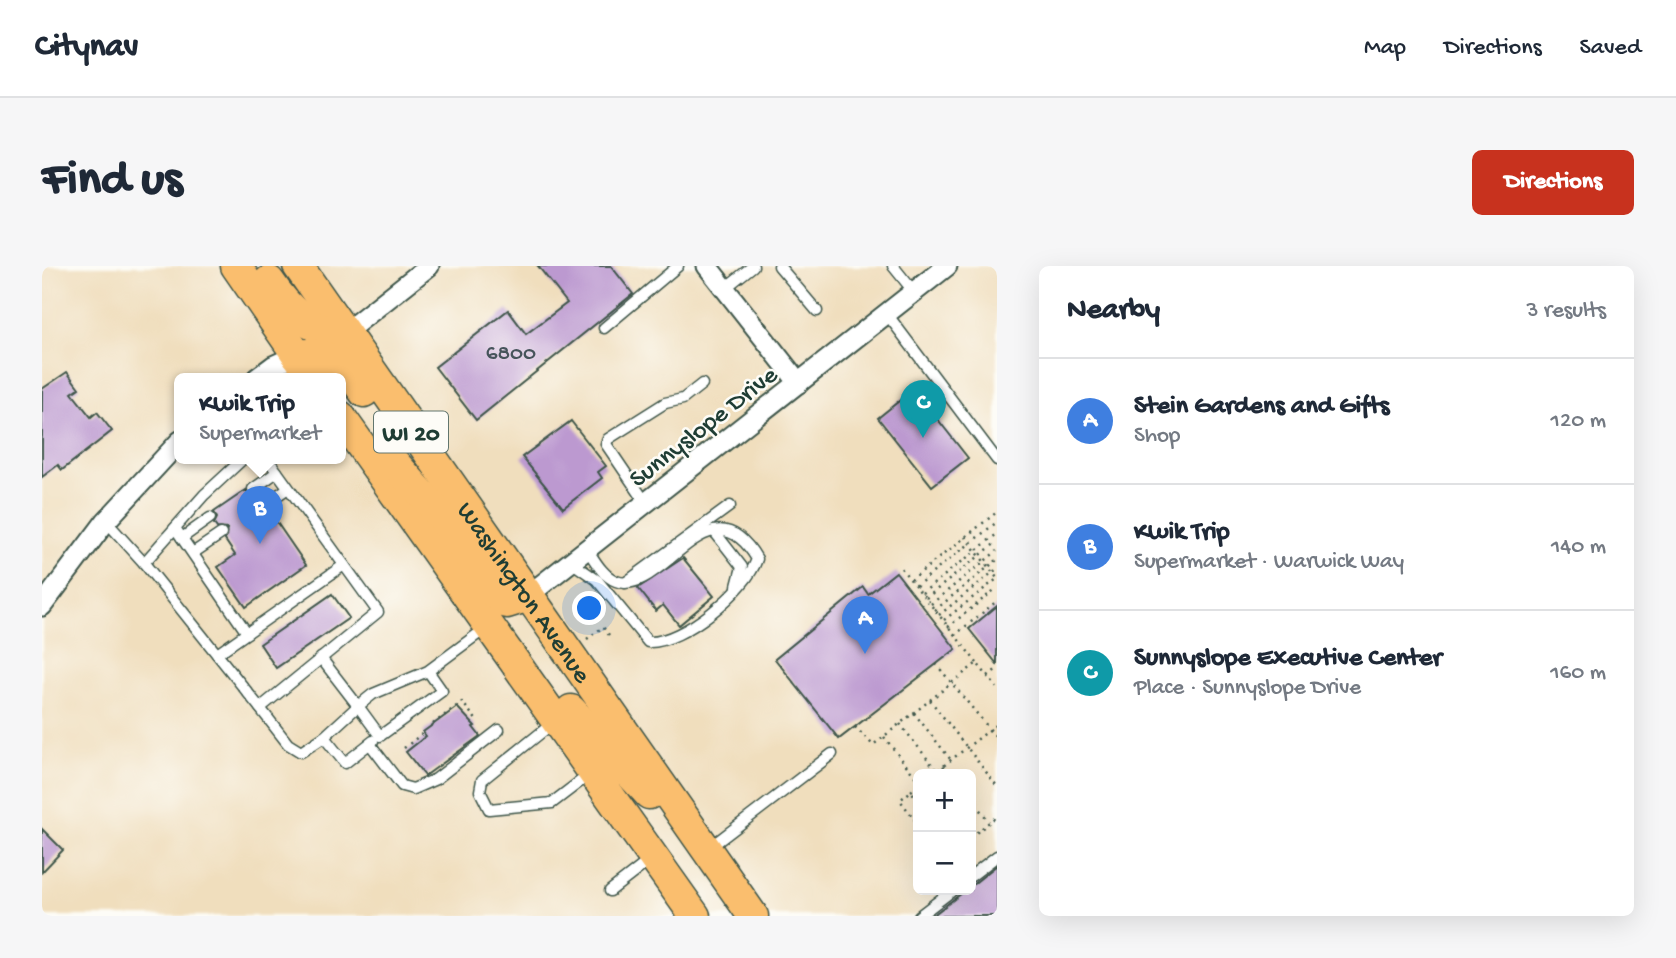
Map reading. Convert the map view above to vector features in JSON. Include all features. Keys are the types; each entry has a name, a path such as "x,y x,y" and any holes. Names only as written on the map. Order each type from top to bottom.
{"main road":[{"path":"236,266 305,366 314,352 346,366 415,464 426,474 446,482"},
{"path":"259,266 287,308 304,322 327,332 343,334"},
{"name":"Washington Avenue","path":"298,266 526,597 753,916"},
{"path":"346,422 389,458 426,498 501,600 507,603 526,597"},
{"name":"Washington Avenue","path":"346,423 695,916"},
{"path":"490,625 533,653 565,701 596,740 706,851"}],"street":[{"path":"707,266 799,383"},
{"name":"Sunnyslope Drive","path":"490,625 947,266"},
{"path":"343,334 427,267"},
{"path":"264,373 273,366 305,366"},
{"path":"42,606 106,521 174,447"}],"lane":[{"path":"604,328 678,266"},
{"path":"724,289 753,266"},
{"path":"779,266 817,311"},
{"path":"893,266 914,292"},
{"path":"887,314 997,460"},
{"path":"646,503 616,462 606,444 608,439 665,404 683,399 702,384"},
{"path":"144,563 204,495 238,464"},
{"path":"260,708 378,612 271,464"},
{"path":"253,489 277,472"},
{"path":"264,505 288,488"},
{"path":"624,583 730,506"},
{"path":"182,538 210,518"},
{"path":"106,521 144,563 288,744 301,752 324,737 373,694 428,671 490,625"},
{"path":"175,528 247,633"},
{"path":"571,562 597,580 648,642 672,639 685,632 750,578 757,559 741,537 713,531 693,540 643,579 624,583 605,574 587,550"},
{"path":"713,531 742,567 735,589"},
{"path":"193,553 221,534"},
{"path":"217,654 344,565"},
{"path":"321,658 380,736"},
{"path":"324,737 345,763 442,691 428,671"},
{"path":"556,720 482,780 480,791 489,809 552,803 593,772"},
{"path":"370,744 402,786 413,789 436,779 499,730"},
{"path":"706,851 832,754"},
{"path":"976,872 997,856"},
{"path":"610,891 653,857"},
{"path":"919,916 946,895"}],"path":[{"path":"911,580 997,512"},
{"path":"916,586 997,522"},
{"path":"922,593 997,534"},
{"path":"944,621 997,578 965,537"},
{"path":"926,598 997,542"},
{"path":"930,604 997,551"},
{"path":"935,610 997,560"},
{"path":"901,568 997,688"},
{"path":"939,615 997,569"},
{"path":"948,626 997,588"},
{"path":"955,635 997,601"},
{"path":"582,643 603,627 612,639"},
{"path":"855,727 873,746 977,663"},
{"path":"936,664 997,738"},
{"path":"988,676 997,669"},
{"path":"930,700 997,786"},
{"path":"433,724 462,702 478,722"},
{"path":"914,713 951,760"},
{"path":"900,724 935,769"},
{"path":"939,769 997,724"},
{"path":"404,748 424,733"},
{"path":"884,737 913,774"},
{"path":"913,794 911,791 900,800 913,817"},
{"path":"976,805 989,822"},
{"path":"976,833 997,816"}],"building":[{"path":"538,266 611,266 633,294 476,420 435,367 508,310 526,334 567,303"},
{"path":"67,372 79,388 72,393 91,417 97,412 112,431 62,470 58,465 42,477 42,389"},
{"path":"914,389 968,458 932,486 878,418"},
{"path":"571,421 606,466 598,472 602,478 563,508 522,457"},
{"path":"246,490 251,496 258,495 258,509 262,512 269,511 306,565 246,607 218,567 235,555 225,540 227,529 217,528 214,524 217,518 214,512"},
{"path":"683,558 714,596 679,625 663,605 656,611 638,588"},
{"path":"896,572 956,649 839,739 775,659 863,587 868,594"},
{"path":"332,594 349,618 276,668 260,644"},
{"path":"997,606 997,664 969,629"},
{"path":"457,707 475,726 473,727 480,736 425,776 406,752 426,736 423,732"},
{"path":"42,829 63,850 42,872"},
{"path":"997,865 997,916 932,916 959,895 976,895 976,882"}],"place":[{"name":"Sunnyslope Executive Center","path":"923,438"},
{"name":"Kwik Trip","path":"260,544"},
{"name":"Stein Gardens and Gifts","path":"865,654"}]}
